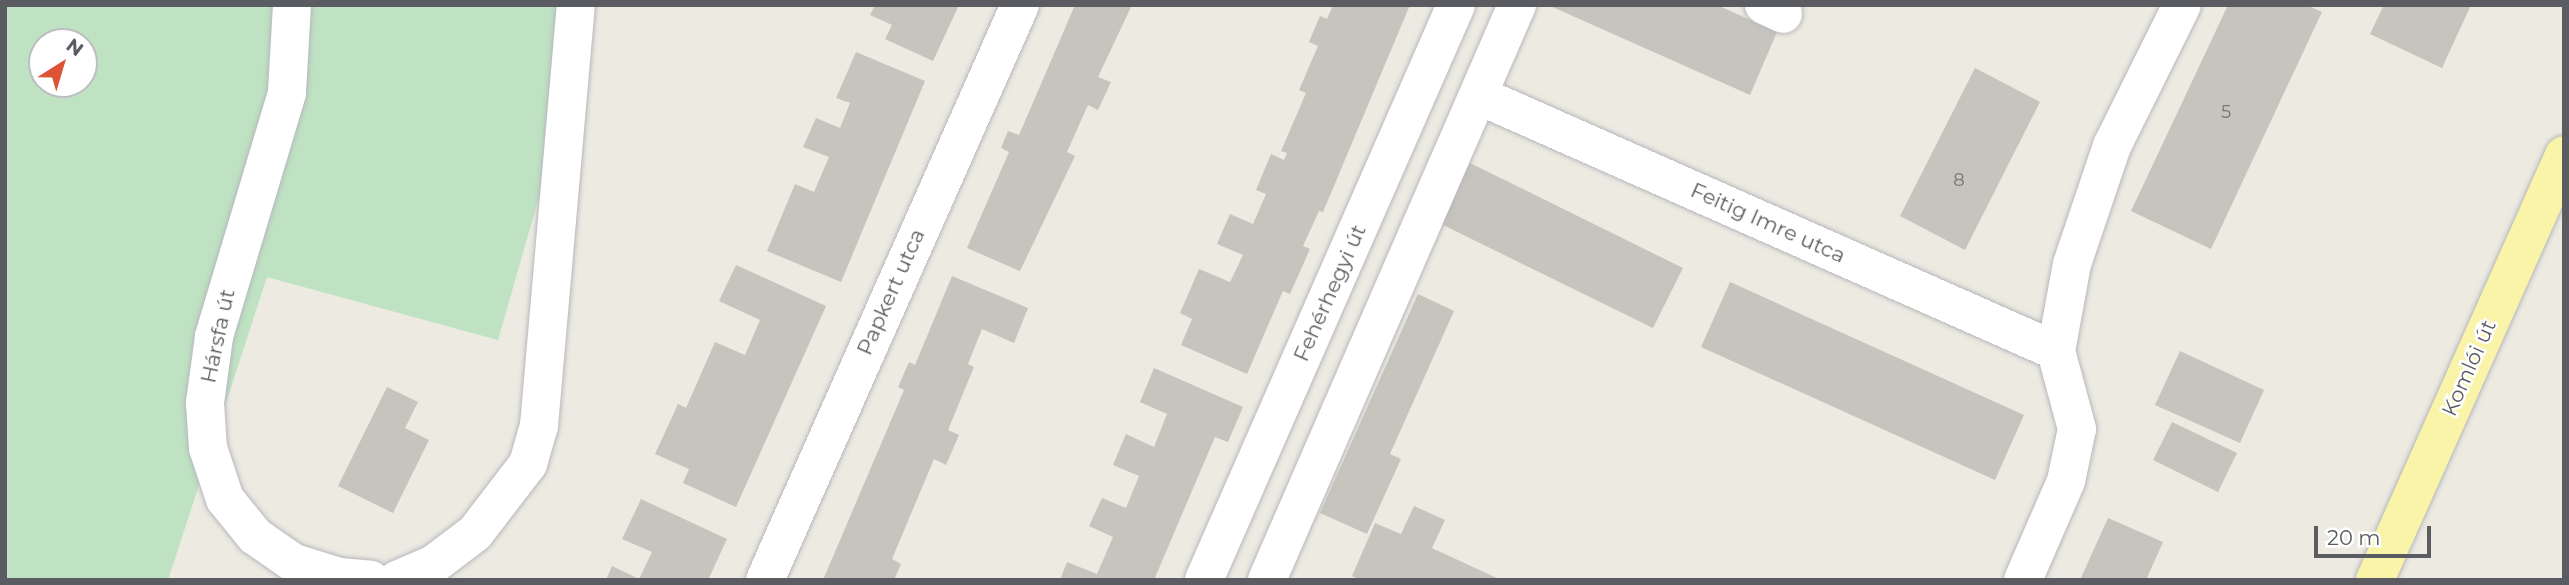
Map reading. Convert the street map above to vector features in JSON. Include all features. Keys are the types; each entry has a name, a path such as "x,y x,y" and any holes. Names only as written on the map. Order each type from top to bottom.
{"main road":[{"name":"Komlói út","path":"2375,580 2564,155"}],"street":[{"name":"Hársfa út","path":"292,5 287,93 214,337 205,402 208,449 225,499 255,536 294,563 339,578 371,580"},
{"path":"397,580 433,564 475,533 502,505 528,464 539,426 576,5"},
{"name":"Papkert utca","path":"765,580 1020,5"},
{"name":"Fehérhegyi út","path":"1204,580 1456,5"},
{"path":"1267,580 1480,96 1517,5"},
{"path":"2023,580 2066,481 2077,429 2056,351 2072,264 2112,146 2182,5"},
{"name":"Feitig Imre utca","path":"1480,96 2056,351"}],"green space":[{"path":"5,5 594,5 498,340 267,277 168,580 5,580"}],"building":[{"path":"875,5 959,5 933,61 885,39 892,25 870,15"},
{"path":"1075,5 1132,5 1098,77 1111,82 1098,110 1088,105 1067,152 1075,156 1020,271 967,248 1009,152 1001,148 1008,131 1019,135"},
{"path":"1333,5 1410,5 1323,212 1319,211 1303,246 1310,249 1290,294 1283,291 1247,374 1181,345 1192,319 1180,313 1199,269 1230,282 1243,255 1217,244 1230,214 1253,224 1266,194 1256,190 1271,154 1284,160 1287,153 1281,151 1306,93 1299,90 1318,46 1309,42 1320,16 1327,19"},
{"path":"1548,5 1717,5 1777,32 1750,95"},
{"path":"2228,5 2307,5 2322,12 2211,249 2131,211"},
{"path":"2384,5 2471,5 2442,68 2370,34"},
{"path":"856,52 925,81 841,282 767,251 795,184 814,192 829,157 803,147 816,118 840,128 850,103 836,98"},
{"path":"1975,68 2040,102 1965,250 1900,216"},
{"path":"1470,163 1683,268 1653,328 1441,224"},
{"path":"736,265 826,306 736,507 683,483 689,469 655,454 678,404 686,408 715,342 745,355 760,320 719,301"},
{"path":"952,276 1028,308 1014,343 982,329 968,364 974,367 948,430 959,435 946,465 934,459 892,559 901,564 894,580 823,580 904,390 898,387 909,362 915,365"},
{"path":"1730,282 2024,415 1995,480 1701,347"},
{"path":"1418,294 1454,311 1390,454 1401,459 1367,534 1320,513"},
{"path":"2180,351 2264,390 2240,443 2155,405"},
{"path":"1154,368 1243,407 1228,442 1215,437 1154,580 1060,580 1067,562 1097,574 1113,537 1089,526 1102,498 1126,508 1139,476 1113,465 1126,434 1154,447 1167,414 1140,402"},
{"path":"387,387 418,402 405,428 429,440 393,513 338,486"},
{"path":"2172,422 2237,453 2218,492 2153,460"},
{"path":"641,499 727,539 708,580 606,580 612,566 639,579 652,552 622,539"},
{"path":"1414,506 1445,520 1432,548 1501,580 1360,580 1352,576 1375,523 1401,534"},
{"path":"2108,518 2163,542 2146,580 2080,580"}]}
